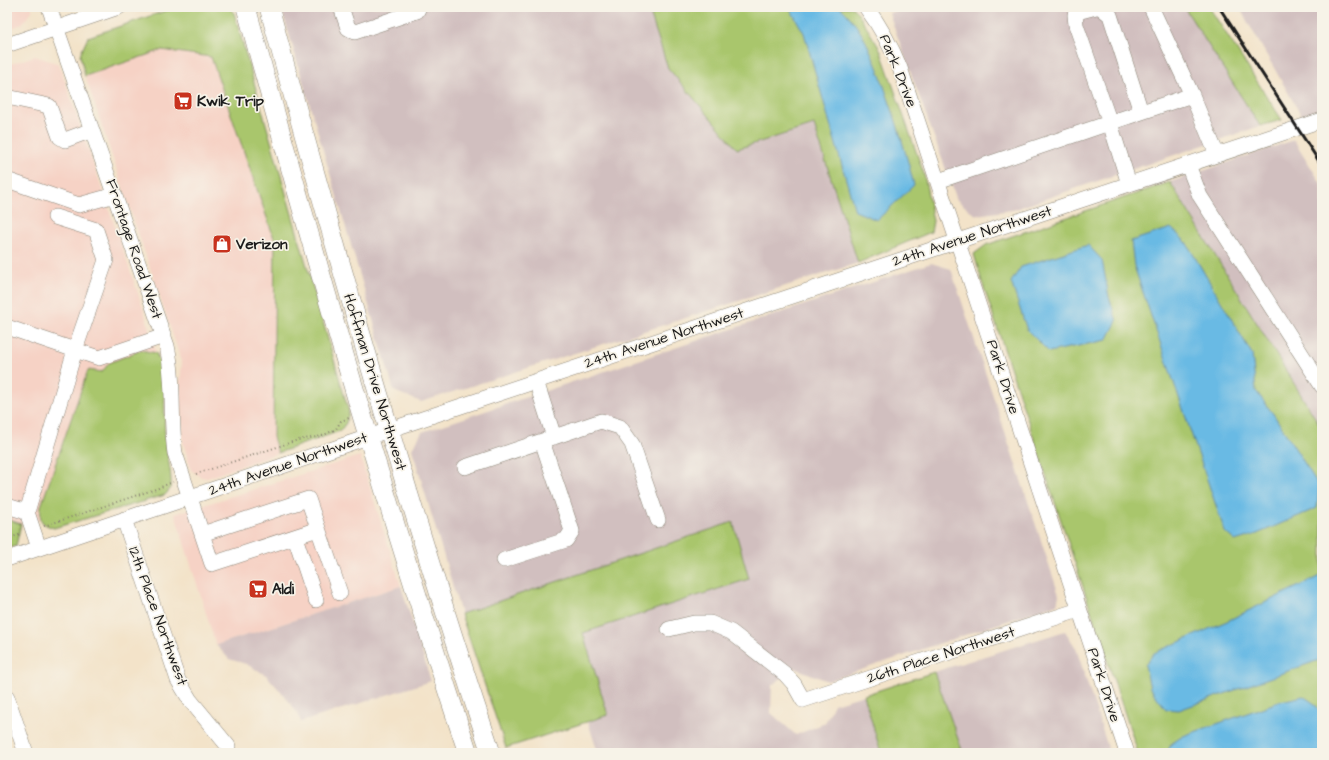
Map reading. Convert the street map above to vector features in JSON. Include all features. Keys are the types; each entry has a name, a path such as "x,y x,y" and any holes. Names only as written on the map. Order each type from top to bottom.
{"main road":[{"name":"Hoffman Drive Northwest","path":"246,7 324,287 368,437 432,644 468,753"},
{"name":"Hoffman Drive Northwest","path":"269,7 351,303 456,647 491,753"}],"street":[{"name":"Frontage Road West","path":"49,7 164,336 172,374 174,442 178,465 212,564 295,537"},
{"path":"7,45 119,7"},
{"path":"341,7 348,28 355,32 417,10 419,7"},
{"name":"Park Drive","path":"866,7 880,27 900,68 1127,753"},
{"path":"1096,7 1080,11 1075,16 1076,25 1110,123 1129,184"},
{"path":"1100,7 1110,15 1141,112"},
{"path":"1151,7 1192,95 1217,155"},
{"path":"938,181 1192,95"},
{"path":"7,98 49,106 60,137 65,140 92,130"},
{"name":"24th Avenue Northwest","path":"7,559 368,437 1322,120"},
{"path":"1188,165 1200,196 1322,386"},
{"path":"7,180 79,206 115,195"},
{"path":"39,548 26,512 75,350 106,260 96,230 55,216"},
{"path":"7,327 99,358 164,336"},
{"path":"504,560 566,540 572,531 548,439 536,381"},
{"path":"465,467 601,421 620,427 632,444 658,520"},
{"path":"202,534 308,499 340,593"},
{"path":"7,506 26,512"},
{"name":"12th Place Northwest","path":"124,520 178,680 190,700 228,746"},
{"path":"316,600 295,537 318,529"},
{"name":"26th Place Northwest","path":"669,629 694,623 710,623 731,632 785,674 794,684 803,700 1079,610"},
{"path":"7,697 26,753"}],"path":[{"path":"7,539 298,440 322,436 336,429 341,421 347,418 362,416"}],"shaded area":[{"path":"7,7 32,7 32,11 22,24 7,30"},
{"path":"281,7 648,7 668,68 814,124 858,263 421,402 394,391"},
{"path":"908,7 1184,7 1260,126 1012,210 976,215 957,200 889,13"},
{"path":"1239,7 1322,7 1322,108 1301,115"},
{"path":"162,50 211,57 275,241 273,437 278,453 207,478 201,477 191,470 183,442 180,383 182,362 85,76"},
{"path":"35,56 59,64 146,317 156,353 141,350 102,372 88,370 41,506 40,520 21,524 7,519 7,65"},
{"path":"1294,140 1322,185 1322,429 1170,182"},
{"path":"931,263 951,269 1059,595 1057,604 828,681 795,668 772,685 771,713 796,735 825,723 834,704 864,695 881,753 598,753 588,722 608,715 582,633 749,579 733,522 461,614 412,449 422,432"},
{"path":"360,456 401,586 216,645 175,514"},
{"path":"401,586 431,681 301,722 298,714 284,695 266,675 246,664 229,659 216,645"},
{"path":"1065,631 1076,648 1109,751 1102,753 963,753 934,672"}],"green space":[{"path":"177,7 228,7 234,13 349,412 346,423 340,431 278,453 273,437 275,241 211,57 162,50 85,76 80,55 88,37"},
{"path":"648,7 852,7 857,12 880,49 924,174 933,221 931,232 858,263 814,125 737,149 668,68"},
{"path":"1184,7 1209,7 1282,120 1260,126"},
{"path":"1170,182 1322,429 1322,753 1138,753 974,254 986,245"},
{"path":"141,350 156,353 163,373 165,394 165,436 171,475 171,488 165,495 54,528 46,525 43,523 41,518 41,506 88,370 102,372 109,363"},
{"path":"7,519 21,524 16,546 7,549"},
{"path":"733,522 749,579 583,633 608,715 506,748 461,614"},
{"path":"934,672 963,753 881,753 864,695"}],"water":[{"path":"789,7 840,7 849,16 863,36 873,58 898,126 914,185 877,220 855,211 804,33"},
{"path":"1171,228 1186,242 1252,354 1256,391 1274,415 1319,486 1317,508 1257,534 1235,541 1225,532 1134,266 1131,241"},
{"path":"1088,245 1102,260 1109,297 1117,321 1107,340 1049,352 1027,330 1011,282 1021,267"},
{"path":"1322,575 1322,659 1179,710 1166,709 1150,688 1145,665 1154,653 1227,621"},
{"path":"1303,696 1315,704 1322,716 1322,753 1167,753 1171,744 1183,736 1281,701"}],"railway":[{"path":"1219,7 1322,166"}],"place":[{"name":"Kwik Trip","path":"183,101"},
{"name":"Verizon","path":"222,244"},
{"name":"Aldi","path":"258,589"}]}
